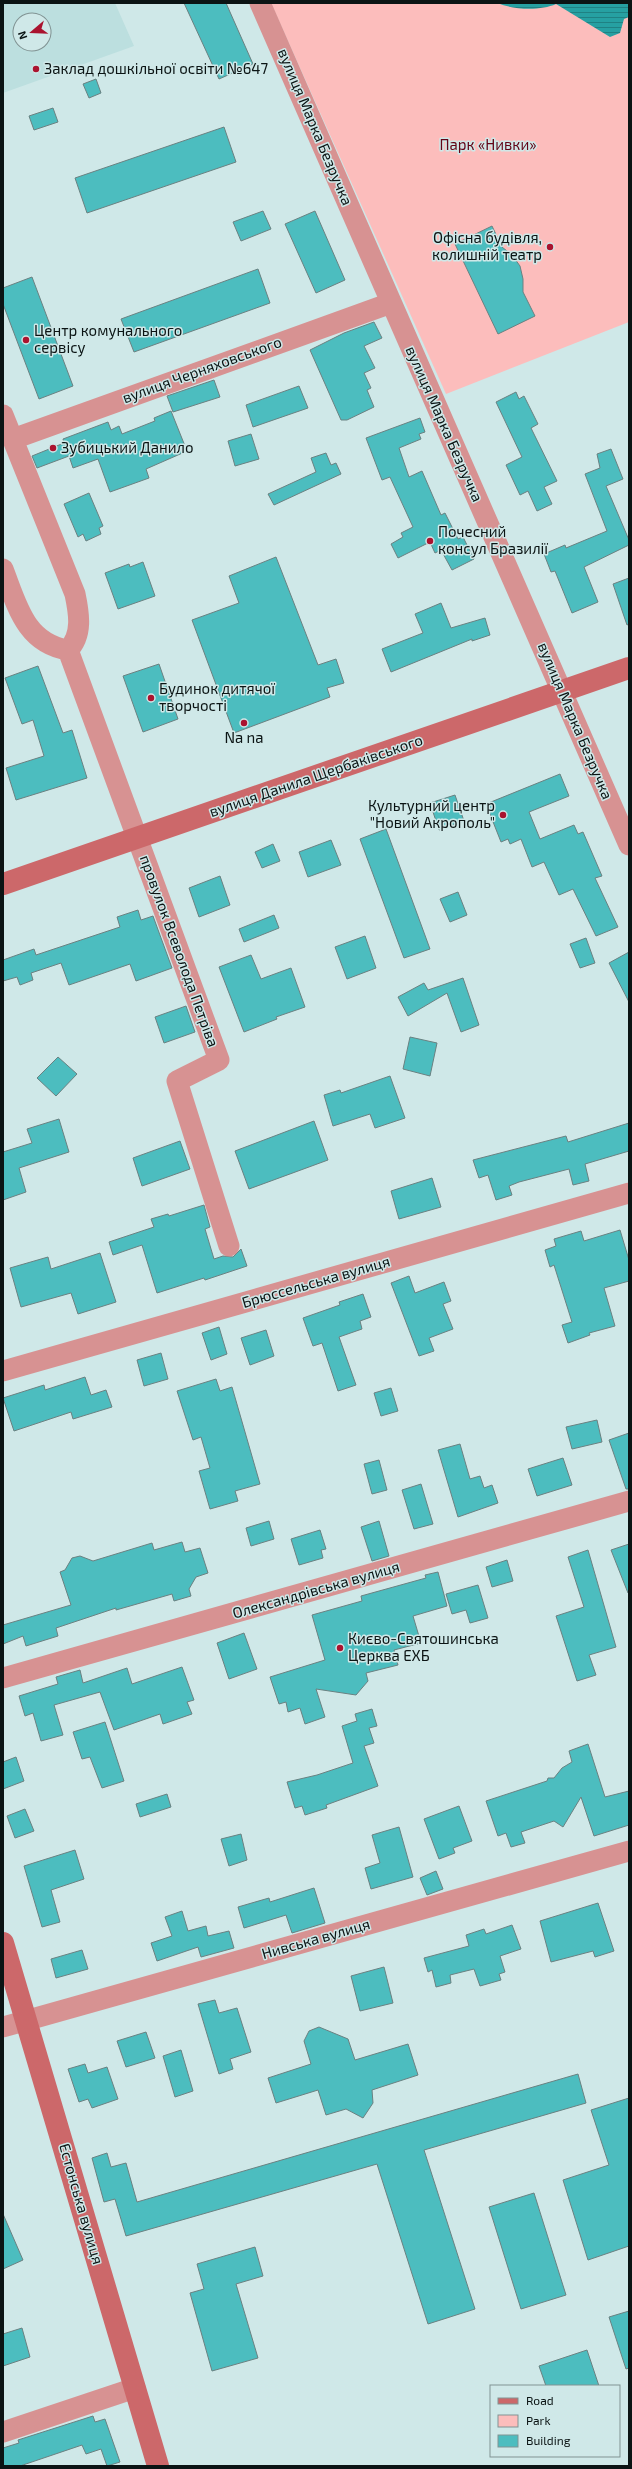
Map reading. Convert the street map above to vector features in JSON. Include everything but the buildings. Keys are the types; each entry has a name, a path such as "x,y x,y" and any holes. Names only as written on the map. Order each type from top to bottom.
{"main road":[{"name":"вулиця Данила Щербаківського","path":"3,884 629,668"},
{"name":"Естонська вулиця","path":"3,1943 158,2466"}],"street":[{"name":"вулиця Марка Безручка","path":"260,3 629,845"},
{"name":"вулиця Черняховського","path":"13,439 391,303"},
{"path":"3,415 75,594 79,618 75,643 68,650"},
{"path":"3,570 22,618 36,637 54,648 68,650"},
{"path":"68,650 137,838"},
{"name":"провулок Всеволода Петріва","path":"137,838 219,1060 177,1081 229,1246"},
{"name":"Брюссельська вулиця","path":"3,1371 629,1193"},
{"name":"Олександрівська вулиця","path":"3,1678 629,1501"},
{"name":"Нивська вулиця","path":"3,2027 629,1851"},
{"path":"3,2432 135,2388"}],"shaded area":[{"name":"Заклад дошкільної освіти №647","path":"3,3 115,3 134,46 3,93"}],"green space":[{"name":"Парк «Нивки»","path":"271,3 629,3 629,322 446,394"}],"water":[{"path":"498,3 629,3 629,17 624,19 620,33 610,37 556,4 543,8 527,9 511,7"}],"place":[{"name":"Заклад дошкільної освіти №647","path":"36,69"},
{"name":"Офісна будівля, колишній театр","path":"550,247"},
{"name":"Центр комунального сервісу","path":"26,340"},
{"name":"Зубицький Данило","path":"53,448"},
{"name":"Почесний консул Бразилії","path":"430,541"},
{"name":"Будинок дитячої творчості","path":"151,698"},
{"name":"Na na","path":"244,723"},
{"name":"Культурний центр \"Новий Акрополь\"","path":"503,815"},
{"name":"Києво-Святошинська Церква ЕХБ","path":"340,1648"}]}
